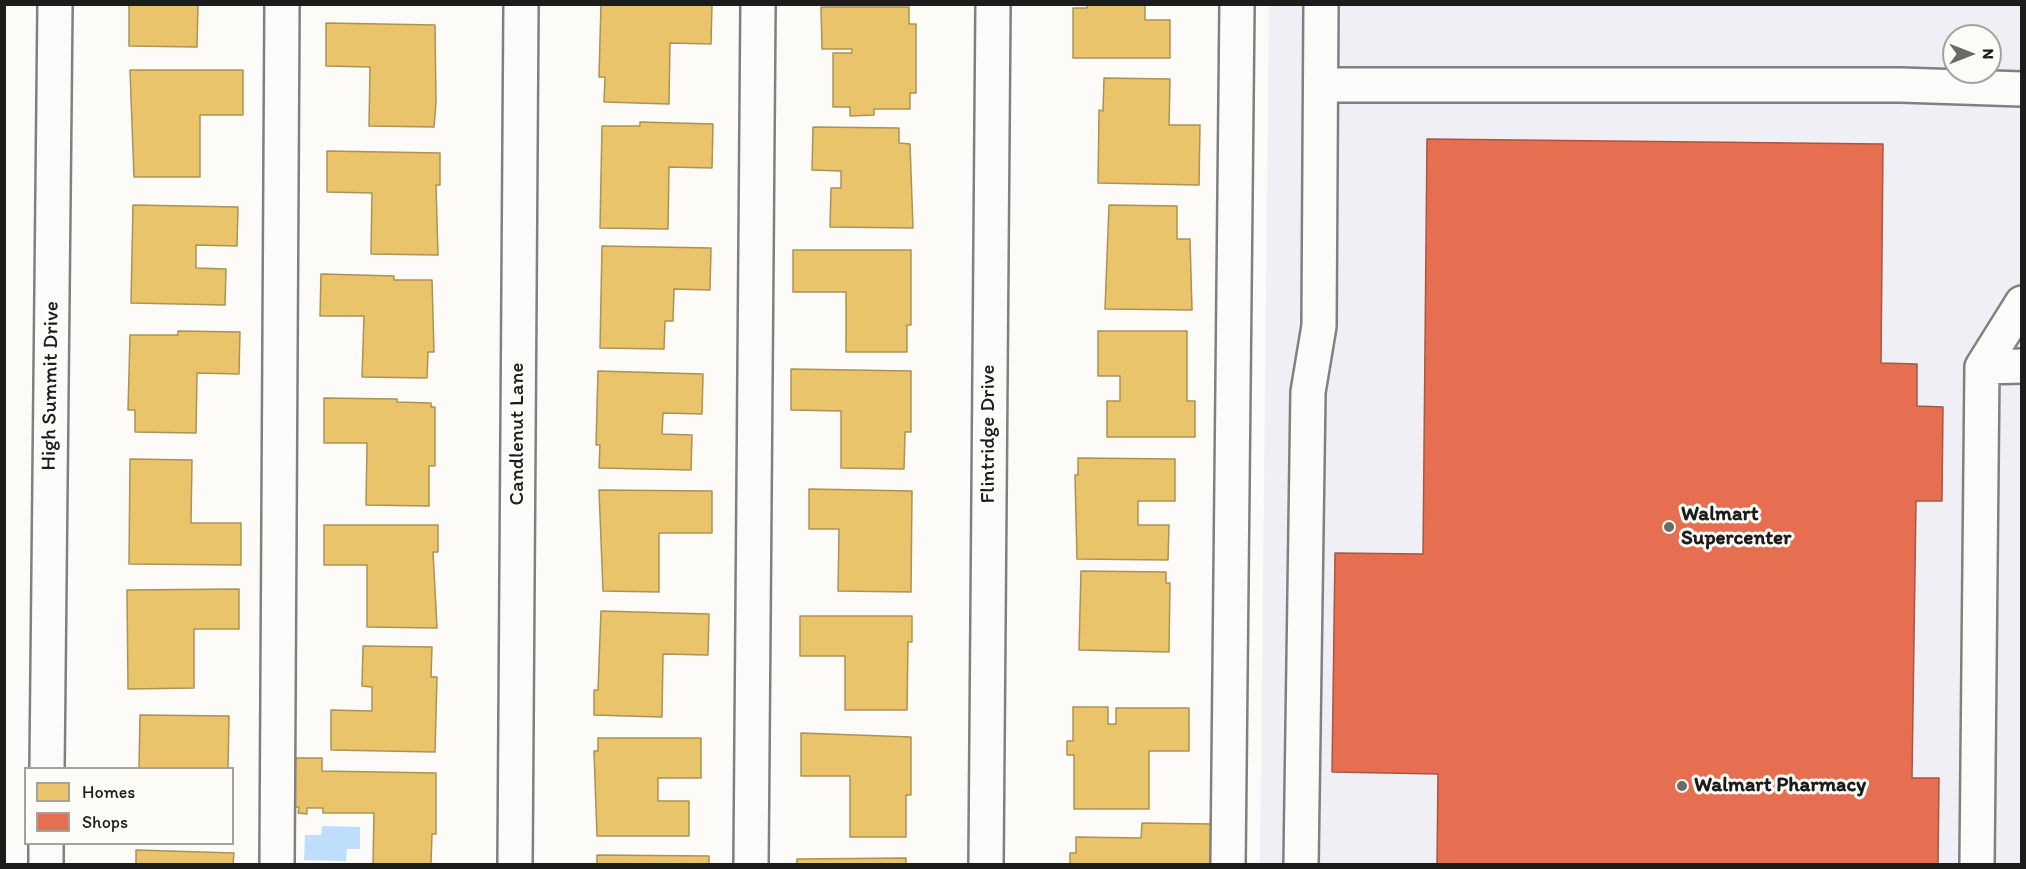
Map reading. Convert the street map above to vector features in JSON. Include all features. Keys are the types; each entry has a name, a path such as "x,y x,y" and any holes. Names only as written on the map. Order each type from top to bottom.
{"street":[{"name":"High Summit Drive","path":"47,767 55,4"},
{"path":"278,864 282,4"},
{"name":"Candlenut Lane","path":"515,864 521,4"},
{"path":"751,864 758,4"},
{"name":"Flintridge Drive","path":"986,864 993,4"},
{"path":"1228,864 1237,4"},
{"path":"1300,864 1308,392 1319,326 1321,4"},
{"path":"1321,85 1902,85 2022,89"},
{"path":"1977,864 1982,367 2022,303"},
{"path":"1982,367 2022,366"},
{"path":"46,845 46,864"}],"shaded area":[{"path":"1269,5 2021,5 2021,864 1260,864"}],"water":[{"path":"322,826 360,827 360,849 347,849 346,861 304,860 305,835 321,835"}],"building: Homes":[{"path":"129,4 198,4 197,47 129,46"},
{"path":"601,4 712,4 711,44 670,43 669,104 604,102 605,77 599,77"},
{"path":"1087,4 1145,4 1145,20 1170,20 1170,58 1073,58 1073,8 1087,8"},
{"path":"821,7 909,7 909,24 916,24 916,93 910,93 910,109 874,109 874,115 850,116 850,107 833,107 833,53 852,53 852,49 822,49"},
{"path":"326,23 435,25 434,127 369,126 370,67 326,66"},
{"path":"130,70 243,70 243,115 200,115 200,177 134,177"},
{"path":"1104,78 1170,79 1169,125 1200,125 1199,185 1098,183 1099,110 1103,111"},
{"path":"640,122 713,124 712,168 669,167 668,229 600,228 602,126 640,126"},
{"path":"813,127 899,128 899,143 910,144 913,228 830,227 831,188 841,188 841,171 812,170"},
{"path":"327,151 440,153 440,185 436,185 438,255 371,254 372,193 327,192"},
{"path":"133,205 238,207 237,246 196,245 196,268 226,269 225,305 131,303"},
{"path":"1109,205 1177,206 1177,239 1190,239 1192,310 1105,309"},
{"path":"602,246 711,248 710,290 674,289 673,321 665,321 664,349 600,348"},
{"path":"793,250 911,250 911,325 907,325 907,352 846,352 846,292 793,292"},
{"path":"321,274 394,276 394,280 432,280 434,352 428,352 427,378 362,377 364,316 320,316"},
{"path":"178,331 240,332 239,374 197,373 196,433 135,432 135,410 128,410 130,335 178,335"},
{"path":"1098,331 1187,331 1187,401 1195,401 1195,437 1107,437 1107,401 1120,401 1120,376 1098,376"},
{"path":"791,369 911,371 911,432 905,432 904,469 841,468 841,411 791,410"},
{"path":"598,371 703,374 702,414 663,413 662,434 692,435 691,470 599,468 600,445 596,445"},
{"path":"324,398 397,399 397,402 431,403 431,407 435,407 435,466 429,466 429,506 366,505 367,443 324,443"},
{"path":"1078,458 1175,459 1175,501 1138,501 1138,525 1169,525 1168,560 1077,559 1075,475 1078,475"},
{"path":"130,459 192,460 191,523 241,523 241,565 129,564"},
{"path":"809,489 912,491 911,592 838,591 839,529 809,529"},
{"path":"599,490 712,491 712,533 659,533 659,592 603,591"},
{"path":"324,525 438,525 438,552 433,552 437,628 367,627 367,565 324,565"},
{"path":"1081,571 1166,572 1166,583 1170,583 1169,652 1079,650"},
{"path":"239,589 239,629 194,629 194,688 128,689 127,590"},
{"path":"601,611 709,614 708,655 663,654 662,717 594,715 594,690 598,690"},
{"path":"800,616 912,616 912,642 908,642 907,710 845,710 845,656 800,656"},
{"path":"363,646 432,647 431,677 437,677 435,752 331,750 331,710 372,711 372,687 362,686"},
{"path":"1073,707 1108,707 1108,724 1116,724 1116,708 1189,708 1189,751 1149,751 1149,809 1074,809 1074,755 1067,755 1067,741 1073,741"},
{"path":"140,715 229,716 228,767 139,767"},
{"path":"801,733 911,737 911,795 906,795 906,837 850,837 850,776 801,776"},
{"path":"598,738 701,738 701,778 658,778 658,801 689,801 689,836 597,836 594,751 598,751"},
{"path":"296,758 322,758 322,771 436,773 436,834 432,834 431,864 373,864 374,813 323,813 323,808 307,808 307,814 298,813 299,807 293,807"},
{"path":"1142,823 1212,824 1211,864 1070,864 1070,853 1076,853 1076,837 1141,838"},
{"path":"136,850 234,853 233,864 136,864"},
{"path":"597,855 709,856 709,864 597,864"},
{"path":"906,858 906,864 797,864 797,859"}],"building: Shops":[{"name":"Walmart Supercenter","path":"1427,139 1883,144 1881,363 1917,364 1917,406 1943,407 1942,501 1916,501 1912,778 1939,778 1938,864 1437,864 1438,774 1332,772 1335,553 1423,554"}],"place":[{"name":"Walmart Supercenter","path":"1669,527"},
{"name":"Walmart Pharmacy","path":"1682,786"}]}
